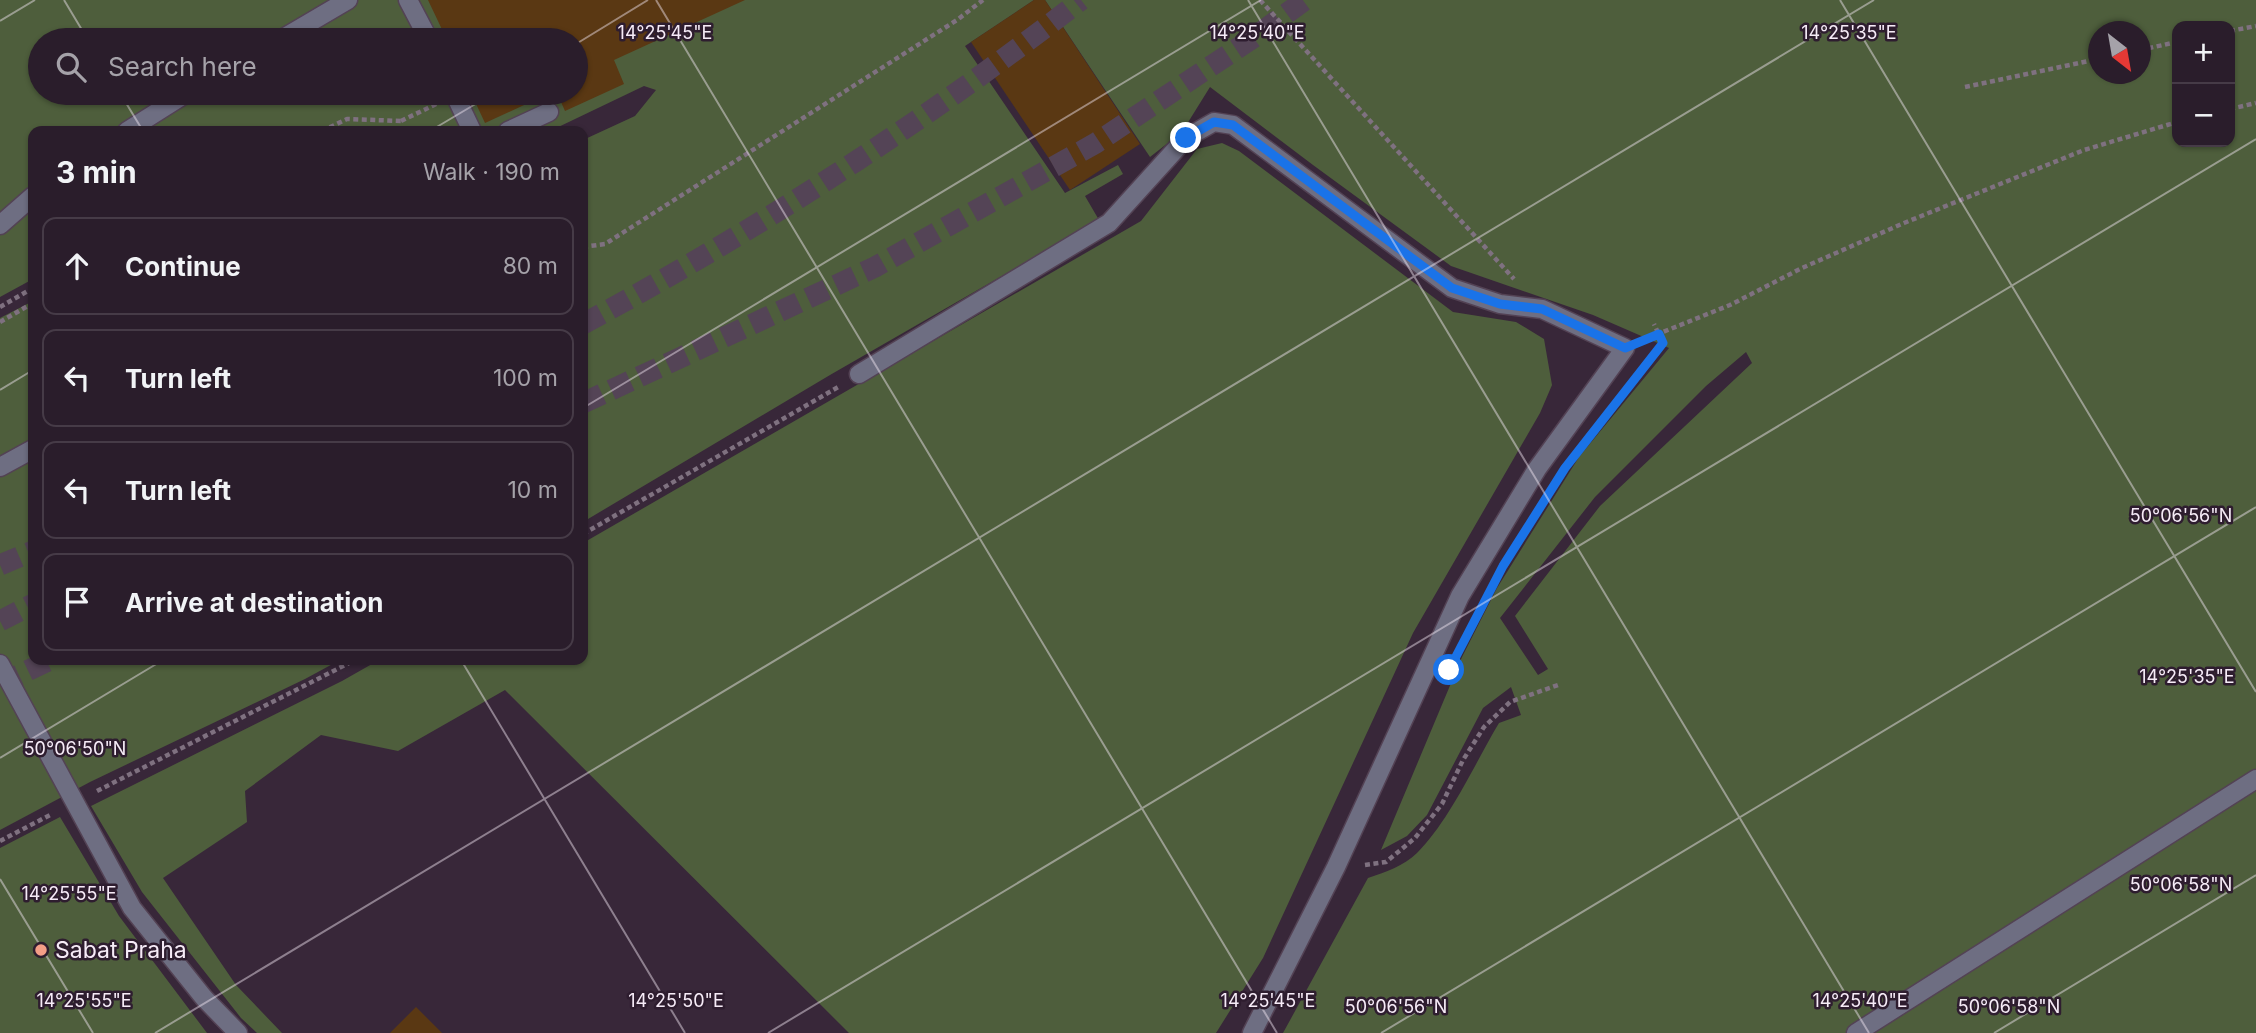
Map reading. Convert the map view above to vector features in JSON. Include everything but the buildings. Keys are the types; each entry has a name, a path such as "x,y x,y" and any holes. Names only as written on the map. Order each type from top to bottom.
{"street":[{"path":"302,28 348,0"},
{"path":"408,0 423,28"},
{"path":"135,126 168,105"},
{"path":"461,105 470,126"},
{"path":"519,126 550,112"},
{"path":"859,374 1109,223 1186,138 1214,122 1233,125 1452,288 1500,304 1542,309 1625,348 1537,469 1460,596 1336,867 1252,1033"},
{"path":"0,225 28,201"},
{"path":"0,467 28,452"},
{"path":"0,664 132,908 204,998 238,1033"},
{"path":"1856,1033 2256,779"}],"path":[{"path":"588,246 606,244 957,20 983,0"},
{"path":"1259,0 1542,309"},
{"path":"2235,31 2256,26"},
{"path":"2151,48 2172,44"},
{"path":"1965,87 2088,61"},
{"path":"2235,108 2256,103"},
{"path":"332,126 347,118 401,121 432,105"},
{"path":"1625,348 1730,305 1802,268 1916,218 2084,150 2172,124"},
{"path":"0,307 28,291"},
{"path":"0,322 28,306"},
{"path":"1647,364 1663,343 1654,324"},
{"path":"588,531 859,374"},
{"path":"0,841 345,665"},
{"path":"1336,867 1386,862 1415,838 1442,804 1463,760 1484,727 1510,702 1558,685"}],"green space":[{"path":"0,0 1034,0 965,46 1065,193 1118,165 1123,174 1085,196 1099,220 588,519 588,138 635,116 656,90 644,86 560,126 28,126 28,282 0,297"},
{"path":"1045,0 2256,0 2256,1033 1283,1033 1368,878 1400,865 1417,853 1451,808 1499,723 1521,715 1511,687 1483,708 1427,815 1407,836 1381,850 1462,657 1497,588 1579,457 1669,348 1593,315 1451,266 1210,87 1182,132 1150,157","holes":["1746,352 1752,363 1600,506 1515,616 1548,669 1538,675 1500,618 1595,497 1706,386"]},
{"path":"1222,143 1239,151 1453,312 1516,322 1544,339 1552,385 1540,413 1413,633 1263,958 1216,1033 849,1033 505,690 398,751 321,735 245,791 247,822 163,878 236,985 282,1033 257,1033 241,1018 142,892 91,806 370,665 588,665 588,540 1141,221 1197,149"},
{"path":"28,304 28,665 331,665 90,782 0,830 0,318"},
{"path":"60,817 119,916 207,1033 0,1033 0,848"}],"tunnel":[{"path":"588,321 712,251 839,172 962,89 1081,0"},
{"path":"588,401 875,267 1096,143 1305,0"},
{"path":"0,565 28,553"},
{"path":"0,621 28,607"},
{"path":"0,684 40,665"}],"place":[{"name":"Sabat Praha","path":"41,950"}],"route":[{"path":"1186,138 1214,122 1233,125 1452,288 1500,304 1542,309 1625,348 1659,334 1663,343 1565,468 1503,566 1449,670"}]}
